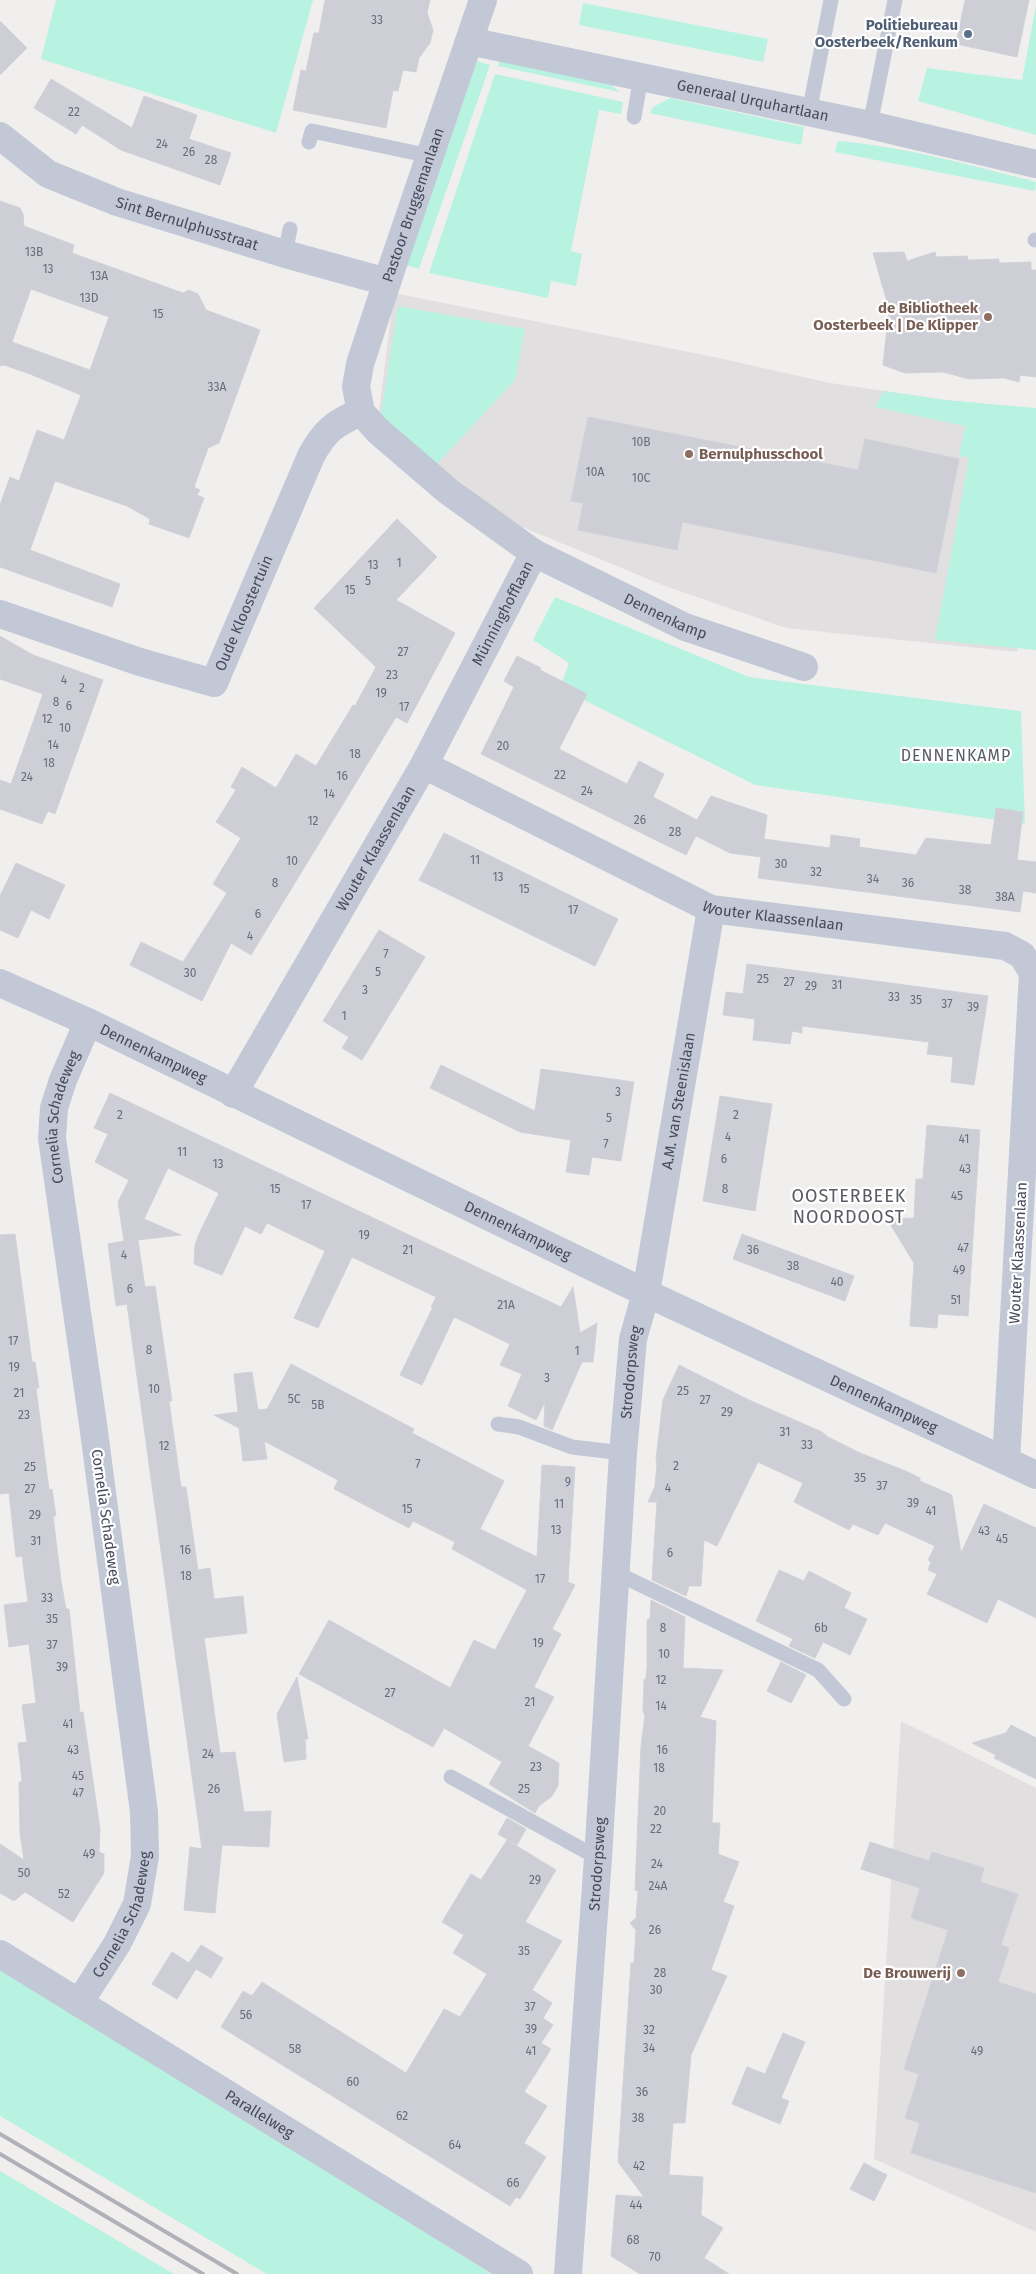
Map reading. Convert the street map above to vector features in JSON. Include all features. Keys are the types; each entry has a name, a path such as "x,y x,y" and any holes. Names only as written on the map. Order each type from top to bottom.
{"street":[{"name":"Pastoor Bruggemanlaan","path":"362,412 356,387 360,364 483,0"},
{"name":"Generaal Urquhartlaan","path":"469,41 870,125 1036,164"},
{"name":"Sint Bernulphusstraat","path":"0,136 48,174 117,202 287,242 387,282"},
{"name":"Münninghofflaan","path":"362,412 378,432 448,491 534,553 424,765"},
{"name":"Oude Kloostertuin","path":"0,614 140,662 214,683 311,456 322,436 337,422 362,412"},
{"name":"Dennenkamp","path":"534,553 685,627 804,667"},
{"name":"Wouter Klaassenlaan","path":"233,1094 424,765 711,909 1005,946 1022,955 1033,973 1006,1460"},
{"name":"A.M. van Steenislaan","path":"646,1293 711,909"},
{"name":"Dennenkampweg","path":"0,983 88,1022 646,1293 1036,1475"},
{"name":"Cornelia Schadeweg","path":"79,2003 117,1944 137,1904 145,1856 144,1812 132,1713 95,1434 52,1138 54,1108 63,1080 88,1022"},
{"name":"Strodorpsweg","path":"568,2274 598,1858 614,1572 623,1454 633,1339 646,1293"},
{"name":"Parallelweg","path":"0,1954 519,2274"}],"lane":[{"path":"809,113 831,0"},
{"path":"870,125 896,0"},
{"path":"634,117 642,77"},
{"path":"309,142 312,131 430,156"},
{"path":"498,1424 519,1427 572,1448 623,1454"},
{"path":"614,1572 818,1670 844,1699"},
{"path":"452,1777 598,1858"}],"shaded area":[{"path":"394,293 719,358 830,383 946,400 1036,409 1036,537 1017,652 786,628 665,586 515,524 378,419"},
{"name":"De Brouwerij","path":"901,1721 1036,1788 1036,2232 874,2159"}],"green space":[{"path":"56,0 313,0 276,133 41,59"},
{"path":"583,3 768,39 763,62 579,25"},
{"path":"1036,5 1036,135 918,101 927,68 1022,80"},
{"path":"500,60 611,85 620,92 498,66"},
{"path":"477,61 490,65 419,269 406,265"},
{"path":"495,74 623,102 621,114 599,110 571,251 582,254 576,286 551,281 548,298 429,273"},
{"path":"670,98 804,127 801,145 650,113 653,107"},
{"path":"838,141 887,147 938,157 1036,182 1035,191 835,152"},
{"path":"398,306 525,329 515,380 435,466 381,415"},
{"path":"884,391 945,400 1036,408 1036,650 935,640 969,458 959,456 965,426 875,407"},
{"path":"555,597 749,677 1021,711 1025,824 755,785 560,688 569,663 533,640"},
{"path":"0,1968 492,2274 267,2274 0,2116"},
{"path":"0,2171 174,2274 0,2274"}],"building":[{"path":"325,0 430,0 427,13 433,30 430,43 419,58 416,72 403,70 398,91 393,90 386,128 293,110 301,70 306,71 314,33 319,33"},
{"path":"965,0 1029,0 1017,57 956,44"},
{"path":"0,21 27,48 0,75"},
{"path":"51,79 132,128 144,96 197,115 189,139 231,153 220,185 121,150 82,125 76,134 34,108"},
{"path":"0,201 20,208 23,214 24,226 74,245 72,253 183,293 189,290 198,294 206,310 260,330 219,443 208,448 194,487 200,490 197,495 204,498 189,538 149,524 150,519 127,506 55,481 30,550 120,584 112,607 0,567 0,505 10,477 19,481 37,430 64,440 81,395 30,374 4,365 0,366","holes":["31,289 109,317 90,370 12,342"]},
{"path":"904,252 907,261 935,252 936,257 967,256 968,260 999,259 999,263 1031,262 1031,270 1036,270 1036,377 1020,375 1019,382 1004,378 969,379 943,372 905,373 883,365 889,309 873,253"},
{"path":"588,417 858,470 865,439 959,459 936,573 682,522 677,550 578,530 583,503 571,501"},
{"path":"397,519 437,557 396,600 455,633 407,723 396,717 251,955 231,943 202,1001 130,965 141,942 183,962 227,893 213,884 241,838 216,822 236,790 231,787 242,767 276,788 296,754 316,766 353,705 355,706 376,667 314,608"},
{"path":"0,636 33,655 103,680 55,814 48,811 42,824 0,809 0,780 11,784 43,694 0,679"},
{"path":"517,656 587,694 559,749 627,784 639,761 664,774 653,797 697,820 711,796 767,815 764,839 830,848 831,835 860,839 859,847 916,855 926,838 991,845 996,808 1023,812 1017,860 1036,862 1036,893 1023,891 1020,912 758,878 761,857 730,853 696,836 686,855 481,754 514,687 504,681"},
{"path":"444,833 618,919 595,966 419,880"},
{"path":"16,863 65,885 49,919 31,910 18,938 0,930 0,896"},
{"path":"379,930 425,957 362,1060 342,1048 349,1037 323,1021"},
{"path":"747,964 988,996 974,1085 951,1082 953,1057 927,1054 929,1042 802,1026 802,1033 792,1031 790,1044 753,1040 755,1019 723,1015 726,992 743,994"},
{"path":"441,1065 535,1111 541,1069 634,1082 621,1161 592,1157 589,1175 566,1172 571,1140 520,1132 430,1088"},
{"path":"110,1093 561,1307 573,1287 580,1333 597,1323 593,1362 582,1362 552,1430 544,1426 545,1402 536,1420 508,1406 522,1374 500,1365 510,1344 454,1317 422,1385 400,1375 436,1297 352,1257 318,1328 294,1318 325,1251 267,1223 261,1234 245,1226 222,1275 194,1264 195,1245 219,1193 168,1168 144,1219 181,1235 138,1240 145,1287 155,1286 172,1401 169,1401 181,1487 186,1487 198,1570 210,1568 214,1599 243,1596 247,1633 204,1638 220,1753 235,1752 244,1812 271,1811 269,1847 222,1845 215,1913 184,1910 190,1847 202,1849 127,1304 116,1306 108,1244 124,1241 118,1202 129,1180 95,1162 108,1134 94,1128"},
{"path":"720,1096 772,1104 755,1211 703,1201"},
{"path":"927,1125 980,1130 968,1316 938,1314 937,1328 910,1326 914,1263 887,1219 914,1218 916,1179 923,1179"},
{"path":"15,1234 32,1362 35,1362 39,1388 36,1388 49,1490 52,1489 56,1516 53,1516 61,1581 66,1609 69,1609 80,1713 83,1712 100,1829 99,1852 104,1854 104,1873 73,1922 25,1892 14,1901 0,1893 0,1844 24,1860 20,1833 19,1782 22,1782 18,1743 27,1742 22,1705 36,1703 29,1644 9,1647 4,1605 28,1602 22,1556 16,1557 9,1493 0,1494 0,1235"},
{"path":"742,1234 854,1276 845,1301 733,1259"},
{"path":"291,1364 414,1429 412,1433 504,1481 480,1529 537,1557 542,1465 575,1467 568,1582 575,1585 552,1629 561,1634 534,1687 554,1697 528,1746 559,1763 558,1786 552,1796 539,1806 535,1813 489,1784 502,1762 444,1728 433,1747 299,1674 329,1620 450,1688 474,1640 495,1650 527,1590 452,1549 455,1542 413,1521 409,1528 334,1489 338,1480 264,1441 267,1459 243,1461 239,1428 214,1415 238,1412 234,1374 252,1372 258,1410 267,1409"},
{"path":"679,1365 749,1400 822,1432 860,1453 908,1472 920,1478 920,1481 952,1495 961,1553 984,1504 1036,1528 1036,1618 998,1599 987,1623 927,1594 937,1574 928,1570 931,1562 928,1560 935,1546 885,1523 878,1535 853,1524 849,1530 794,1502 803,1483 758,1462 717,1546 704,1540 701,1586 689,1586 686,1596 652,1580 657,1502 648,1502 655,1486 656,1459 663,1400"},
{"path":"779,1570 804,1581 809,1571 851,1593 844,1608 867,1619 850,1655 823,1642 815,1658 789,1646 793,1639 756,1621"},
{"path":"651,1600 685,1617 683,1668 723,1670 700,1717 716,1721 712,1823 720,1823 718,1854 739,1862 723,1902 734,1906 711,1970 727,1976 691,2055 685,2123 673,2123 669,2175 703,2177 701,2215 723,2228 704,2258 729,2274 640,2274 611,2256 616,2195 644,2197 618,2162 631,1963 634,1963 636,1930 630,1923 636,1918 638,1891 635,1890 641,1746 645,1715 643,1712 644,1680 647,1667 647,1620 650,1618"},
{"path":"781,1662 806,1675 791,1703 767,1691"},
{"path":"297,1677 308,1739 305,1739 306,1759 284,1762 277,1714"},
{"path":"1011,1725 1036,1738 1036,1779 994,1758 996,1755 972,1743 1006,1733"},
{"path":"507,1818 526,1829 517,1845 498,1834"},
{"path":"507,1840 556,1870 525,1922 562,1941 532,1990 552,2003 543,2018 553,2025 541,2043 551,2049 524,2092 547,2106 524,2143 546,2157 520,2199 516,2197 510,2206 221,2027 243,1991 252,1996 262,1982 406,2073 444,2009 460,2017 487,1974 453,1953 464,1935 442,1922 471,1874 481,1880"},
{"path":"870,1842 929,1861 932,1852 984,1868 980,1882 1018,1894 1001,1945 1009,1948 998,1982 1036,1994 1036,2193 911,2153 920,2123 905,2118 919,2074 904,2069 948,1930 911,1918 920,1888 861,1869"},
{"path":"201,1945 223,1958 211,1978 196,1969 177,1999 152,1984 172,1952 189,1963"},
{"path":"783,2033 805,2042 781,2098 789,2101 780,2124 732,2104 747,2067 765,2074"},
{"path":"864,2163 887,2175 874,2201 850,2189"}],"railway":[{"path":"0,2134 237,2274"},
{"path":"0,2154 203,2274"}],"place":[{"name":"Politiebureau Oosterbeek/Renkum","path":"968,34"},
{"name":"de Bibliotheek Oosterbeek | De Klipper","path":"988,317"},
{"name":"Bernulphusschool","path":"689,454"},
{"name":"De Brouwerij","path":"961,1973"}],"district":[{"name":"DENNENKAMP","path":"956,755"},
{"name":"OOSTERBEEK NOORDOOST","path":"849,1206"}]}
